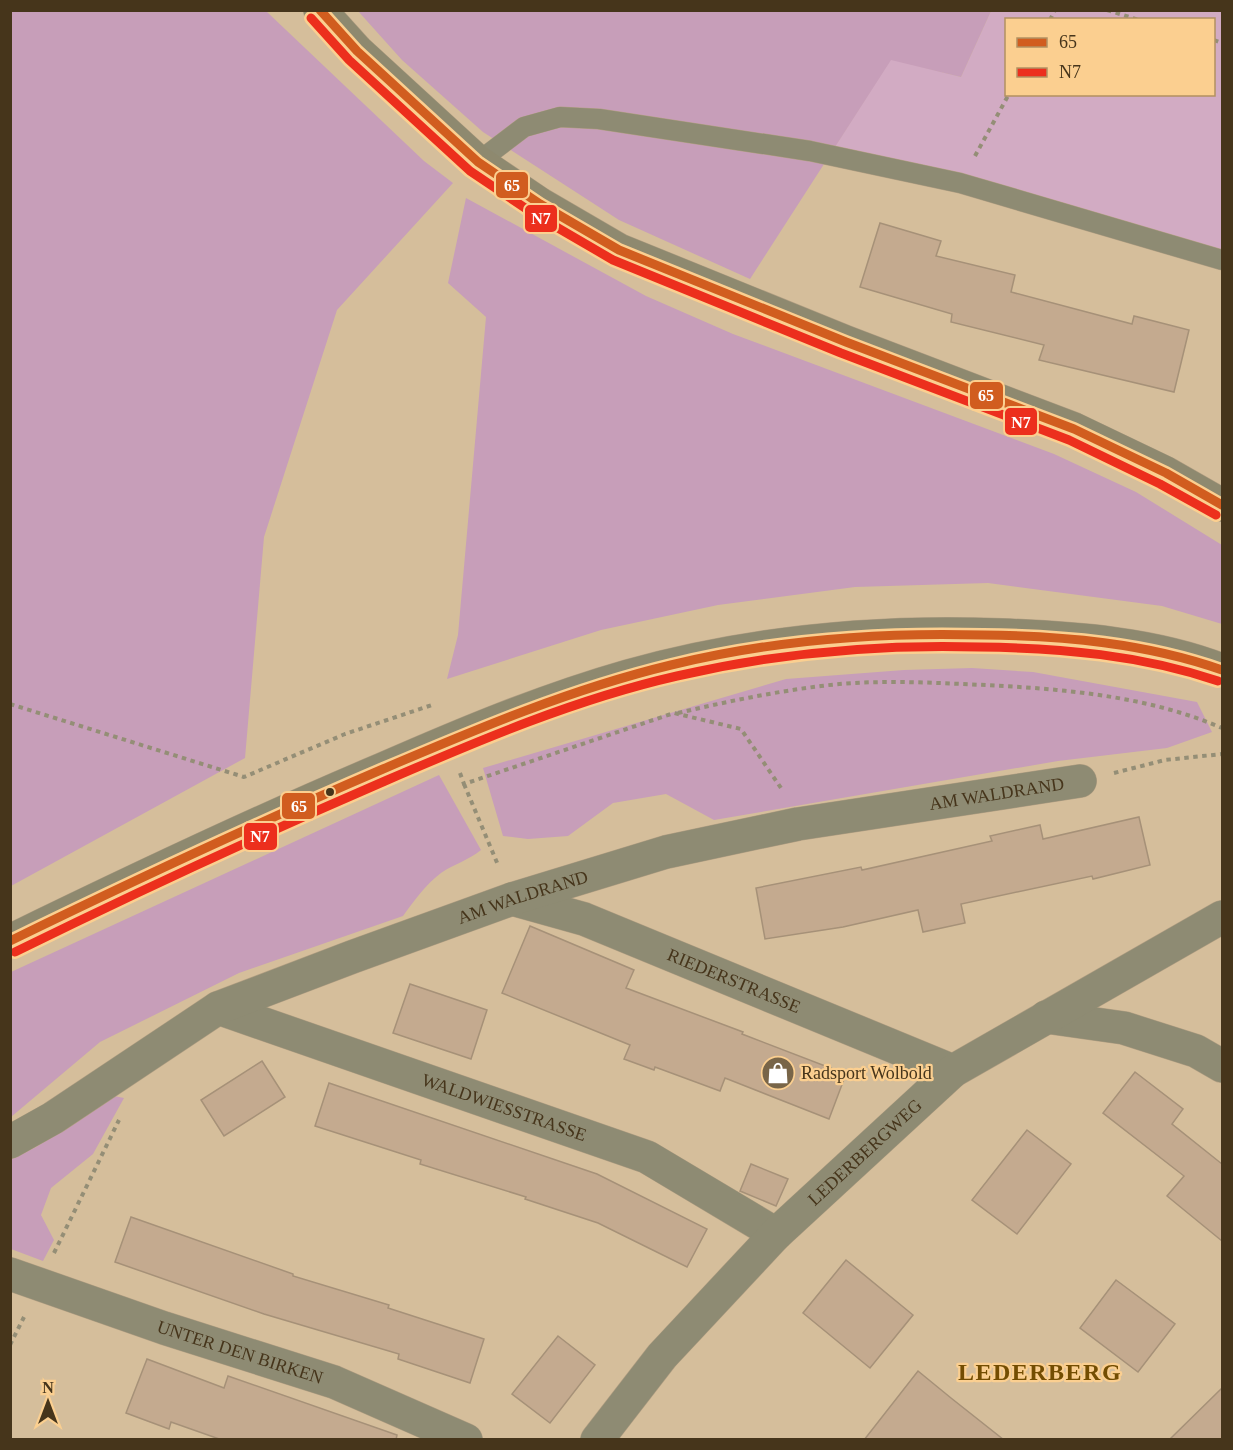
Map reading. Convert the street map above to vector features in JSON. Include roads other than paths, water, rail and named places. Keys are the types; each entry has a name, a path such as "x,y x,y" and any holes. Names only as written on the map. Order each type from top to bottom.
{"main road":[{"path":"320,10 357,51 478,162 540,204 619,250 846,342 1074,429 1166,473 1222,505"},
{"path":"10,941 258,824 447,741 534,707 628,676 739,651 864,635 970,634 1060,638 1153,650 1222,670"}],"street":[{"name":"AM WALDRAND","path":"10,1142 53,1118 218,1008 512,899 666,852 798,824 1080,781"},
{"name":"RIEDERSTRASSE","path":"512,899 584,919 953,1071"},
{"name":"LEDERBERGWEG","path":"597,1440 662,1356 776,1234 953,1071 1222,917"},
{"name":"WALDWIESSTRASSE","path":"218,1008 647,1157 776,1234"},
{"path":"1046,1017 1124,1028 1196,1052 1222,1066"},
{"name":"UNTER DEN BIRKEN","path":"24,1280 334,1382 466,1440"}],"lane":[{"path":"478,162 524,126 560,117 599,119 810,151 960,183 1222,260"}],"place":[{"name":"Radsport Wolbold","path":"778,1073"}],"district":[{"name":"LEDERBERG","path":"1040,1372"}]}
